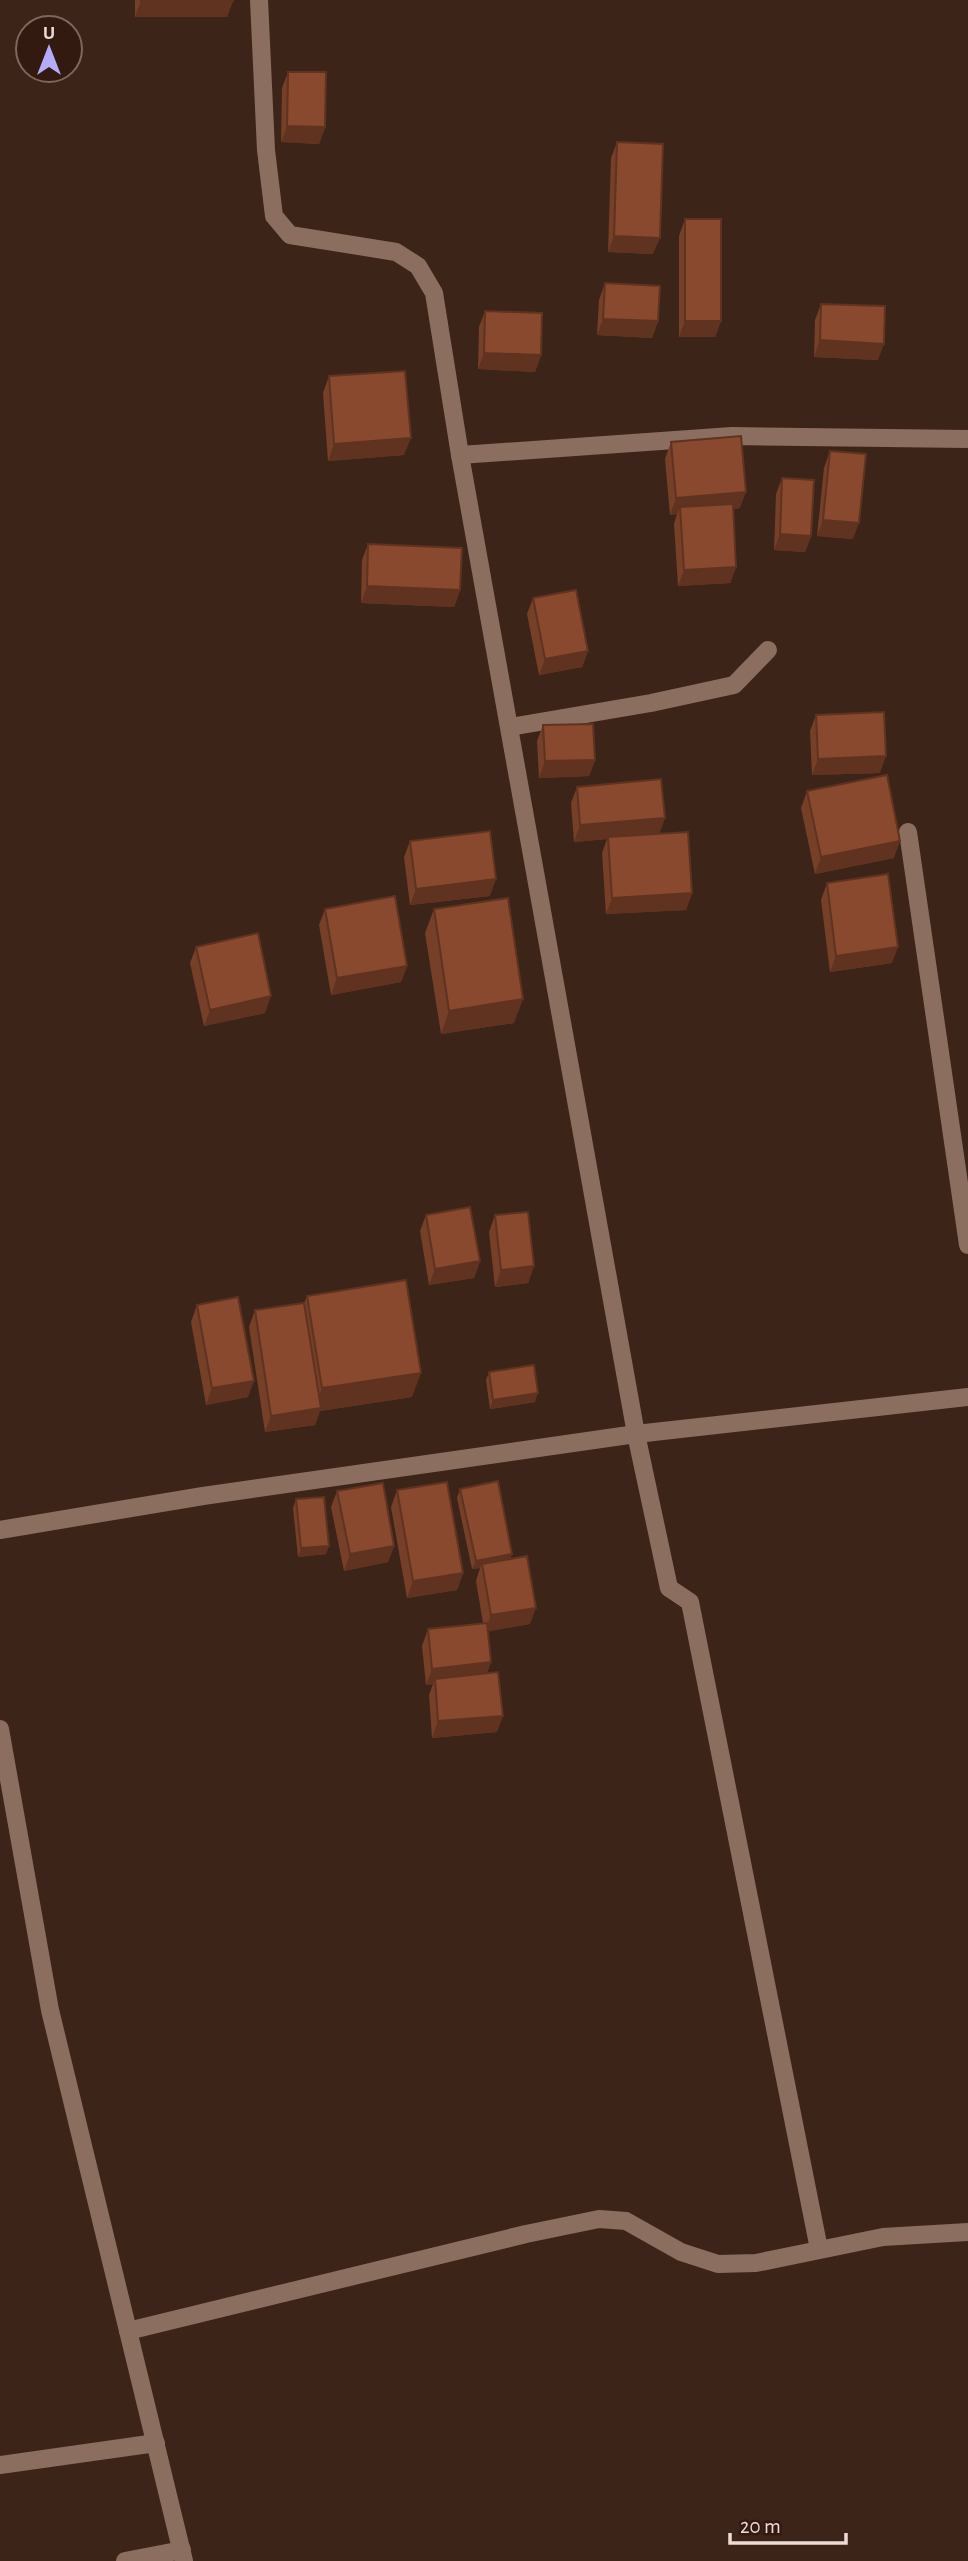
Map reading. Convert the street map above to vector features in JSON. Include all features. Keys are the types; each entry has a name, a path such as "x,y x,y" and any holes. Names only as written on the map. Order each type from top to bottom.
{"street":[{"path":"259,0 266,150 274,216 289,235 396,252 418,265 434,293 460,455 636,1434 669,1588 690,1602 819,2249"},
{"path":"460,455 732,436 968,439"},
{"path":"510,727 651,703 733,685 768,650"},
{"path":"908,832 968,1245"},
{"path":"0,1530 216,1494 636,1434 968,1396"},
{"path":"0,1729 50,2010 183,2556 125,2561"},
{"path":"128,2331 526,2234 600,2220 626,2221 681,2252 718,2264 756,2263 883,2237 968,2232"},
{"path":"0,2465 156,2443"}],"building":[{"path":"233,0 233,1 141,1"},
{"path":"288,72 326,72 325,127 287,126"},
{"path":"617,142 663,144 660,238 614,236"},
{"path":"685,219 721,219 721,321 685,321"},
{"path":"605,283 660,286 658,321 603,319"},
{"path":"821,304 885,306 884,344 820,340"},
{"path":"485,311 542,313 541,355 484,353"},
{"path":"405,371 411,438 334,444 329,376"},
{"path":"741,436 746,492 676,498 671,442"},
{"path":"830,451 866,454 859,523 823,520"},
{"path":"782,478 814,480 811,536 780,534"},
{"path":"733,504 736,567 684,570 680,507"},
{"path":"368,544 462,548 460,590 367,586"},
{"path":"576,590 588,651 545,659 533,598"},
{"path":"884,712 886,756 818,759 816,715"},
{"path":"593,724 595,760 545,761 543,725"},
{"path":"887,775 900,841 821,857 807,791"},
{"path":"661,779 665,818 580,825 577,787"},
{"path":"490,831 496,879 416,889 410,841"},
{"path":"688,832 692,893 612,898 608,837"},
{"path":"888,874 898,947 836,956 827,883"},
{"path":"395,896 407,966 337,978 325,909"},
{"path":"508,898 523,999 449,1011 434,909"},
{"path":"258,933 271,996 210,1010 196,947"},
{"path":"470,1207 480,1261 435,1269 426,1215"},
{"path":"528,1212 534,1266 501,1270 495,1215"},
{"path":"406,1280 421,1373 322,1388 307,1296"},
{"path":"238,1297 254,1381 212,1388 197,1305"},
{"path":"304,1303 321,1408 271,1416 255,1310"},
{"path":"534,1365 538,1393 493,1400 489,1372"},
{"path":"498,1481 512,1554 476,1561 460,1489"},
{"path":"447,1482 463,1573 413,1581 397,1490"},
{"path":"383,1483 394,1546 350,1554 337,1491"},
{"path":"324,1497 329,1546 301,1548 296,1499"},
{"path":"527,1556 536,1608 491,1615 482,1564"},
{"path":"487,1623 491,1662 432,1669 428,1629"},
{"path":"498,1672 503,1716 438,1721 435,1679"}]}
